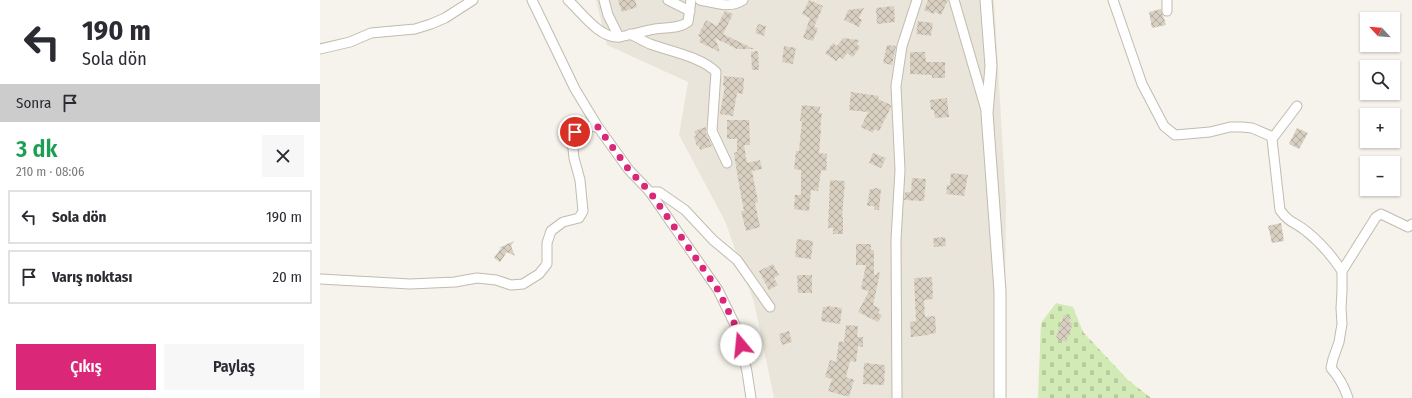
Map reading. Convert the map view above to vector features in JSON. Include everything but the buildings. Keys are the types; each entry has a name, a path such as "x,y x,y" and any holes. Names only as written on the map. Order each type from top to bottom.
{"street":[{"path":"320,50 350,42 371,33 414,29 430,24 445,18 472,0"},
{"path":"532,0 575,89 598,127 629,170 650,192 718,290 738,331 751,398"},
{"path":"568,0 594,28 610,37 619,37 663,28 682,26 688,22 691,0"},
{"path":"604,0 608,15 619,37"},
{"path":"668,0 690,11"},
{"path":"700,0 728,6 739,3 743,0"},
{"path":"897,398 896,240 900,170 896,86 902,46 917,0"},
{"path":"954,0 987,113"},
{"path":"986,0 991,66 987,113 1000,291 1000,398"},
{"path":"1113,0 1142,84 1164,126 1175,135 1210,132 1230,127 1242,126 1252,128 1273,137"},
{"path":"1167,0 1167,11"},
{"path":"630,34 650,44 693,59 713,68 716,72 712,131 727,163"},
{"path":"1297,106 1272,139 1280,210 1286,219 1305,230 1326,250 1342,271"},
{"path":"320,280 410,284 456,282 477,278 496,280 511,285 523,284 539,274 547,264 547,243 551,231 563,222 579,218 583,211 580,180 574,158 572,140 575,132 582,126 598,127"},
{"path":"650,192 659,192 686,210 713,240 737,260 770,307"},
{"path":"1348,398 1345,388 1337,375 1330,368 1339,342 1342,324 1340,308 1342,271 1376,217 1381,214 1408,227 1412,224"}],"shaded area":[{"path":"596,0 994,0 1006,203 1004,398 774,398 754,302 725,221 679,135 688,82 607,45"}],"green space":[{"path":"1056,303 1073,307 1083,332 1128,380 1151,398 1038,398 1041,323"}],"route":[{"path":"575,132 582,126 598,127 629,170 650,192 718,290 738,331 741,345"}]}
